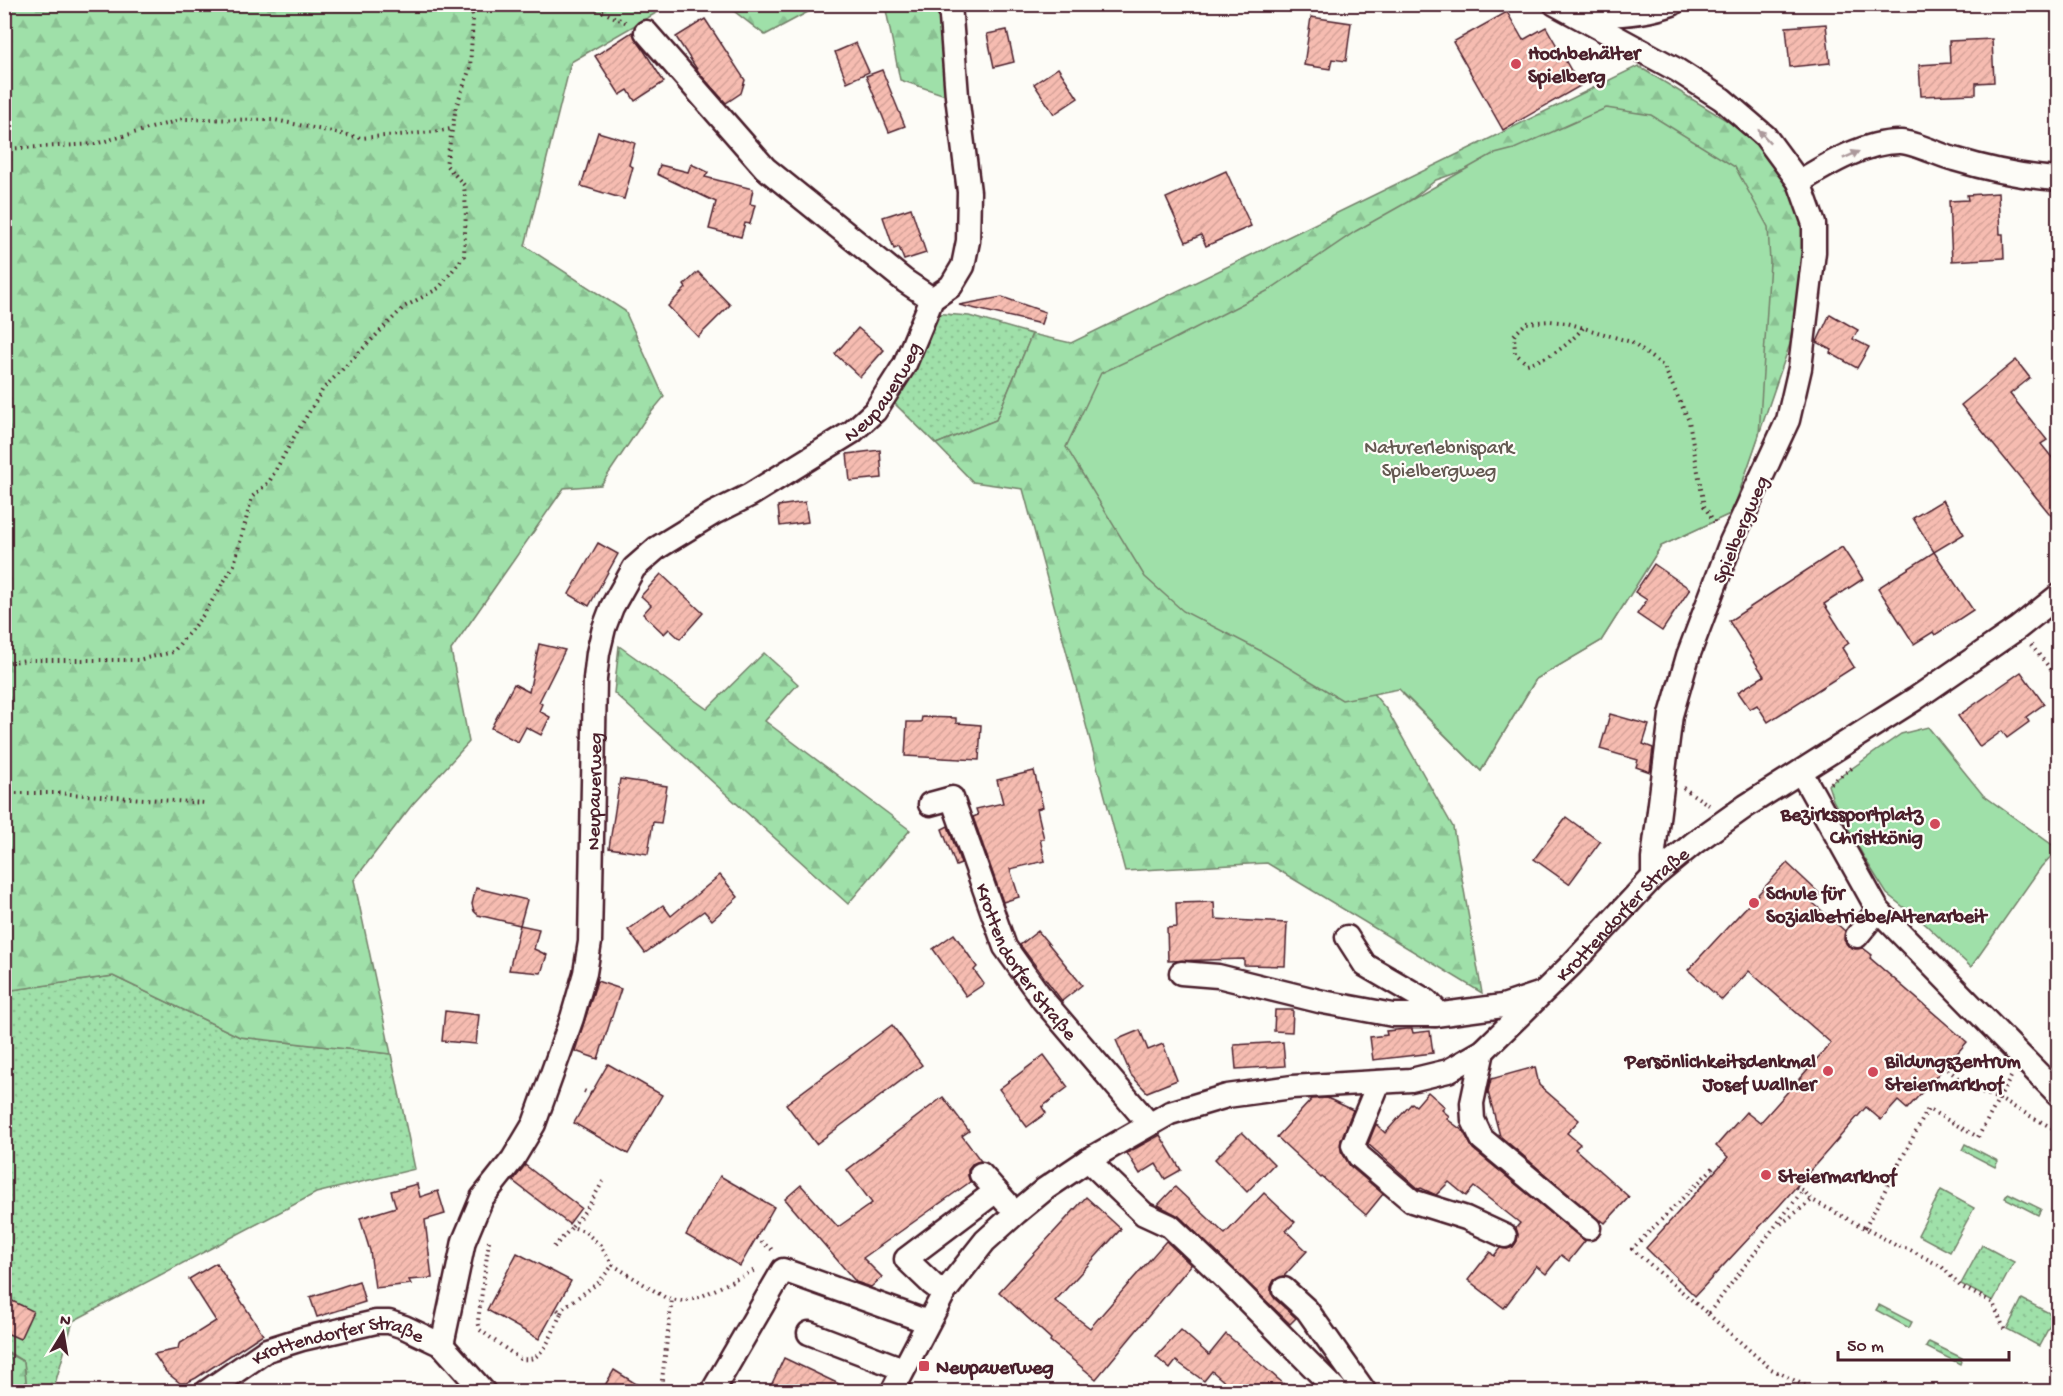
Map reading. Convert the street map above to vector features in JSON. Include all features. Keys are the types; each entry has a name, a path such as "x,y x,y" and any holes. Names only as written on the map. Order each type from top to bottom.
{"street":[{"name":"Neupauerweg","path":"442,1345 464,1241 482,1198 513,1159 534,1124 572,1018 585,973 590,942 595,679 600,645 612,606 634,568 657,548 714,513 750,495 852,432 875,411 905,364 932,299 951,286 963,266 968,241 969,192 957,96 950,4"},
{"name":"Spielbergweg","path":"1564,9 1615,16 1659,9 1672,4"},
{"name":"Spielbergweg","path":"1564,9 1677,70 1722,99 1765,135 1799,182 1814,224 1814,252 1800,368 1788,420 1731,542 1688,656 1671,715 1653,859 1653,878"},
{"path":"646,32 765,168 905,281 932,299"},
{"path":"1799,182 1820,169 1881,143 1904,142 1955,160 2004,171 2058,179"},
{"name":"Krottendorfer Straße","path":"892,1392 944,1293 985,1241 1045,1189 1088,1160 1170,1113 1227,1096 1292,1087 1411,1080 1448,1071 1483,1051 1544,992 1653,878 1694,843 1731,816 1915,699 2018,628 2058,596"},
{"path":"1801,772 1878,910 2058,1094"},
{"name":"Krottendorfer Straße","path":"930,804 952,798 1005,947 1043,1000 1149,1124"},
{"path":"1857,936 1878,910"},
{"path":"1347,937 1365,965 1427,1001 1435,1009 1435,1015"},
{"path":"1181,972 1218,976 1323,1002 1393,1015 1435,1015 1503,1006 1544,992"},
{"path":"1483,1051 1472,1103 1473,1120 1482,1139 1589,1228"},
{"path":"1379,1082 1353,1145 1359,1156 1412,1201 1466,1218 1505,1236"},
{"path":"1088,1160 1144,1214 1170,1226 1178,1233 1338,1392"},
{"path":"944,1293 906,1259 988,1182 1016,1213"},
{"path":"712,1392 783,1270 928,1322"},
{"path":"1284,1289 1307,1310 1365,1392"},
{"name":"Krottendorfer Straße","path":"206,1392 267,1350 302,1339 376,1322 389,1322 404,1327 442,1345"},
{"path":"809,1333 903,1368"},
{"path":"442,1345 484,1392"}],"path":[{"path":"4,663 27,660 138,660 173,652 204,614 234,566 252,497 269,482 322,389 404,306 439,288 464,256 466,210 464,185 446,165 456,107 470,68 473,19 470,4"},
{"path":"586,4 646,32"},
{"path":"4,149 94,144 183,119 275,120 361,138 451,129"},
{"path":"1583,328 1548,358 1527,364 1515,353 1514,335 1526,323 1550,321 1583,328 1631,342 1664,367 1689,421 1704,506 1716,527"},
{"path":"2022,650 2031,644 2058,678"},
{"path":"1828,785 1855,766"},
{"path":"1665,773 1700,800 1731,816"},
{"path":"4,793 55,793 205,803"},
{"path":"1864,1228 1928,1109 1978,1137 2022,1058"},
{"path":"1946,1068 1969,1087 1999,1099 2058,1131"},
{"path":"584,1091 591,1094"},
{"path":"1713,1168 1632,1249 1771,1369 1818,1392"},
{"path":"554,1247 588,1207 606,1178"},
{"path":"1796,1187 1803,1190 1812,1200 1942,1267 1960,1286 1993,1304 2005,1331"},
{"path":"1708,1314 1803,1190"},
{"path":"1776,1228 1812,1200"},
{"path":"572,1227 584,1231 600,1245 613,1265 666,1298 682,1301 700,1297 748,1274"},
{"path":"487,1235 490,1243 478,1322 480,1330 520,1359 535,1357 543,1348 563,1308 598,1283 613,1265"},
{"path":"663,1392 661,1388 672,1299"},
{"path":"556,1308 561,1313"}],"green space":[{"path":"4,5 670,5 571,62 525,246 625,311 664,397 644,421 601,485 564,488 451,650 469,742 412,805 354,880 391,1054 240,1037 113,976 5,991"},
{"path":"726,5 821,5 765,35"},
{"path":"885,5 958,5 954,98 900,80"},
{"path":"1638,66 1762,142 1818,244 1815,271 1732,513 1661,546 1601,641 1536,679 1481,771 1403,694 1551,550 1502,157 1436,180 1224,349 1275,578 1387,710 1453,827 1482,993 1267,863 1125,871 1023,489 973,482 936,444 996,420 1032,334 1071,343"},
{"name":"Naturerlebnispark Spielbergweg","path":"1606,108 1651,115 1735,167 1768,227 1770,262 1759,435 1732,513 1661,546 1601,641 1536,679 1481,771 1399,689 1342,700 1261,651 1183,611 1145,577 1066,447 1101,373 1168,342 1269,290 1356,231 1491,155 1514,149"},
{"path":"933,313 969,316 1032,334 996,420 936,444 892,401"},
{"path":"619,646 707,709 764,653 798,684 765,721 910,830 848,904 614,693"},
{"name":"Bezirkssportplatz Christkönig","path":"1928,727 1983,795 2058,849 2041,867 1971,967 1926,925 1887,894 1833,800 1828,785 1901,734"},
{"path":"113,976 240,1037 391,1054 415,1169 316,1193 73,1321 53,1391 27,1391 24,1362 5,1350 4,991"},
{"path":"1965,1144 1998,1161 1995,1167 1962,1150"},
{"path":"1941,1190 1974,1208 1950,1252 1918,1235"},
{"path":"2008,1193 2041,1209 2038,1215 2005,1198"},
{"path":"1982,1245 2014,1262 1993,1301 1961,1284"},
{"path":"2022,1299 2055,1316 2039,1346 2007,1329"},
{"path":"1879,1305 1912,1322 1909,1328 1876,1310"},
{"path":"1929,1342 1962,1358 1960,1364 1926,1347"},
{"path":"4,1351 24,1362 27,1391 5,1391"}],"building":[{"name":"Hochbehälter Spielberg","path":"1507,12 1523,40 1546,27 1580,86 1503,130 1453,42"},
{"path":"1311,17 1351,23 1346,61 1332,59 1330,69 1304,65"},
{"path":"705,19 745,80 741,93 726,103 700,74 676,37"},
{"path":"1826,24 1830,63 1790,67 1786,27"},
{"path":"1007,30 1014,62 994,67 987,34"},
{"path":"632,32 664,82 635,101 628,90 620,95 595,56"},
{"path":"1992,39 1994,82 1976,83 1976,94 1921,96 1919,65 1950,63 1949,41"},
{"path":"856,43 869,72 847,82 835,52"},
{"path":"1058,68 1078,98 1054,114 1034,84"},
{"path":"882,70 905,126 889,132 866,76"},
{"path":"598,132 635,143 629,165 633,167 624,199 581,186"},
{"path":"691,164 708,172 705,177 753,189 750,204 755,205 750,224 745,223 741,237 709,229 716,202 657,174 660,165 688,172"},
{"path":"1226,171 1251,226 1206,246 1201,235 1186,242 1166,198"},
{"path":"1998,193 2004,258 1952,261 1949,201 1968,200 1967,195"},
{"path":"911,208 926,253 904,260 899,247 894,249 883,217"},
{"path":"698,272 730,305 698,337 668,306 686,288 684,285"},
{"path":"1002,297 1045,312 1041,324 959,305"},
{"path":"1830,314 1858,330 1853,339 1869,347 1857,368 1830,353 1832,350 1817,342"},
{"path":"858,328 884,350 860,377 835,354"},
{"path":"2016,360 2030,378 2010,394 2047,440 2041,444 2058,465 2058,524 1961,405"},
{"path":"880,450 882,478 850,481 847,454"},
{"path":"1943,500 1964,534 1934,552 1913,518"},
{"path":"805,502 808,522 780,526 778,506"},
{"path":"598,543 618,554 589,606 569,594"},
{"path":"1842,547 1863,579 1824,604 1849,643 1842,648 1854,667 1768,722 1757,705 1750,709 1738,692 1764,676 1729,621"},
{"path":"1934,552 1973,610 1935,635 1933,632 1914,644 1878,588"},
{"path":"1654,564 1690,589 1662,631 1637,614 1647,600 1635,592"},
{"path":"661,574 703,613 680,639 669,629 664,634 643,614 651,605 641,596"},
{"path":"539,644 565,650 539,702 542,704 539,711 550,717 541,735 526,727 518,742 491,728 514,684 529,692"},
{"path":"2021,672 2044,704 2026,717 2029,722 2007,738 2002,731 1980,747 1958,716"},
{"path":"1610,714 1649,725 1643,744 1653,748 1650,772 1636,767 1638,760 1600,749"},
{"path":"922,717 956,718 956,723 981,725 979,760 905,756 907,722 921,722"},
{"path":"1034,771 1043,807 1037,809 1044,839 1040,839 1045,861 1010,869 1019,897 1003,902 973,817 978,815 976,809 1003,803 997,780"},
{"path":"620,779 667,786 661,823 653,822 648,854 609,848"},
{"path":"1566,817 1600,842 1569,884 1534,859"},
{"path":"948,826 961,864 956,866 942,829"},
{"name":"Bildungszentrum Steiermarkhof","path":"1787,863 1820,894 1813,903 1845,931 1844,940 1848,946 1855,949 1863,948 1872,955 1870,958 1967,1042 1907,1109 1898,1101 1881,1120 1866,1107 1780,1205 1695,1296 1646,1248 1728,1157 1716,1146 1746,1112 1760,1123 1831,1043 1749,971 1722,1000 1688,970"},
{"path":"720,875 738,897 712,920 704,911 645,953 628,930 663,905 671,916"},
{"path":"476,888 527,900 520,925 478,915 472,904"},
{"path":"1214,902 1215,919 1287,923 1285,966 1244,965 1244,959 1168,961 1167,928 1177,927 1176,903"},
{"path":"520,925 539,929 534,949 547,955 541,973 509,970"},
{"path":"1038,931 1082,985 1062,1001 1020,945"},
{"path":"954,934 977,967 974,970 984,984 966,996 933,949"},
{"path":"597,981 621,989 598,1059 575,1051"},
{"path":"1275,1010 1293,1010 1292,1032 1274,1031"},
{"path":"445,1011 479,1015 476,1044 442,1041"},
{"path":"892,1025 922,1065 816,1144 786,1104"},
{"path":"1412,1029 1413,1033 1430,1031 1433,1053 1373,1060 1370,1037 1387,1035 1386,1031"},
{"path":"1140,1030 1148,1050 1163,1044 1177,1080 1147,1092 1131,1075 1116,1040"},
{"path":"1283,1042 1285,1066 1236,1069 1234,1045"},
{"path":"1044,1055 1068,1087 1042,1107 1046,1113 1027,1127 999,1089"},
{"path":"608,1064 662,1095 628,1154 574,1123"},
{"path":"1535,1067 1539,1085 1579,1120 1567,1133 1580,1144 1575,1149 1629,1197 1605,1223 1500,1136 1488,1092 1491,1079"},
{"path":"1428,1092 1445,1107 1442,1110 1449,1116 1447,1119 1463,1131 1473,1149 1585,1241 1569,1261 1561,1255 1546,1274 1536,1266 1504,1308 1468,1280 1490,1252 1494,1256 1500,1248 1513,1247 1517,1241 1516,1228 1520,1223 1474,1187 1466,1196 1449,1182 1436,1195 1419,1189 1368,1144 1376,1124 1385,1133 1412,1103 1416,1106"},
{"path":"943,1097 969,1131 962,1136 981,1161 972,1164 968,1169 970,1182 863,1258 882,1277 871,1287 856,1282 785,1199 801,1185 838,1227 872,1203 847,1170"},
{"path":"1327,1098 1353,1110 1341,1140 1341,1151 1350,1166 1383,1194 1366,1215 1321,1178 1277,1137 1312,1099"},
{"path":"1242,1132 1274,1164 1247,1192 1215,1159"},
{"path":"1160,1135 1181,1170 1165,1179 1156,1164 1140,1174 1127,1153"},
{"path":"525,1165 581,1208 569,1224 513,1181"},
{"path":"720,1176 774,1207 740,1266 686,1235"},
{"path":"417,1184 420,1197 438,1191 445,1214 425,1220 432,1278 409,1280 411,1284 375,1288 370,1251 360,1218 396,1207 391,1191"},
{"path":"1175,1187 1225,1234 1264,1193 1295,1222 1286,1231 1307,1251 1284,1276 1274,1280 1271,1287 1271,1293 1275,1299 1296,1318 1290,1324 1179,1216 1158,1205"},
{"path":"1086,1197 1121,1229 1055,1301 1090,1328 1166,1241 1191,1265 1096,1379 1050,1341 1051,1339 999,1292"},
{"path":"517,1253 571,1281 539,1339 487,1310"},
{"path":"216,1263 263,1334 196,1378 180,1383 166,1372 154,1354 178,1349 179,1344 216,1321 189,1279"},
{"path":"359,1281 365,1302 317,1317 310,1297"},
{"path":"4,1297 33,1311 20,1339 4,1332"},
{"path":"1181,1330 1209,1355 1226,1334 1293,1392 1236,1392 1212,1371 1204,1381 1176,1361 1170,1369 1156,1357"},
{"path":"784,1358 856,1392 768,1392"},
{"path":"614,1370 649,1392 601,1392"}],"place":[{"name":"Hochbehälter Spielberg","path":"1516,64"},
{"name":"Bezirkssportplatz Christkönig","path":"1935,824"},
{"name":"Schule für Sozialbetriebe/Altenarbeit","path":"1754,903"},
{"name":"Persönlichkeitsdenkmal Josef Wallner","path":"1828,1071"},
{"name":"Bildungszentrum Steiermarkhof","path":"1873,1072"},
{"name":"Steiermarkhof","path":"1766,1175"},
{"name":"Neupauerweg","path":"924,1366"}]}
